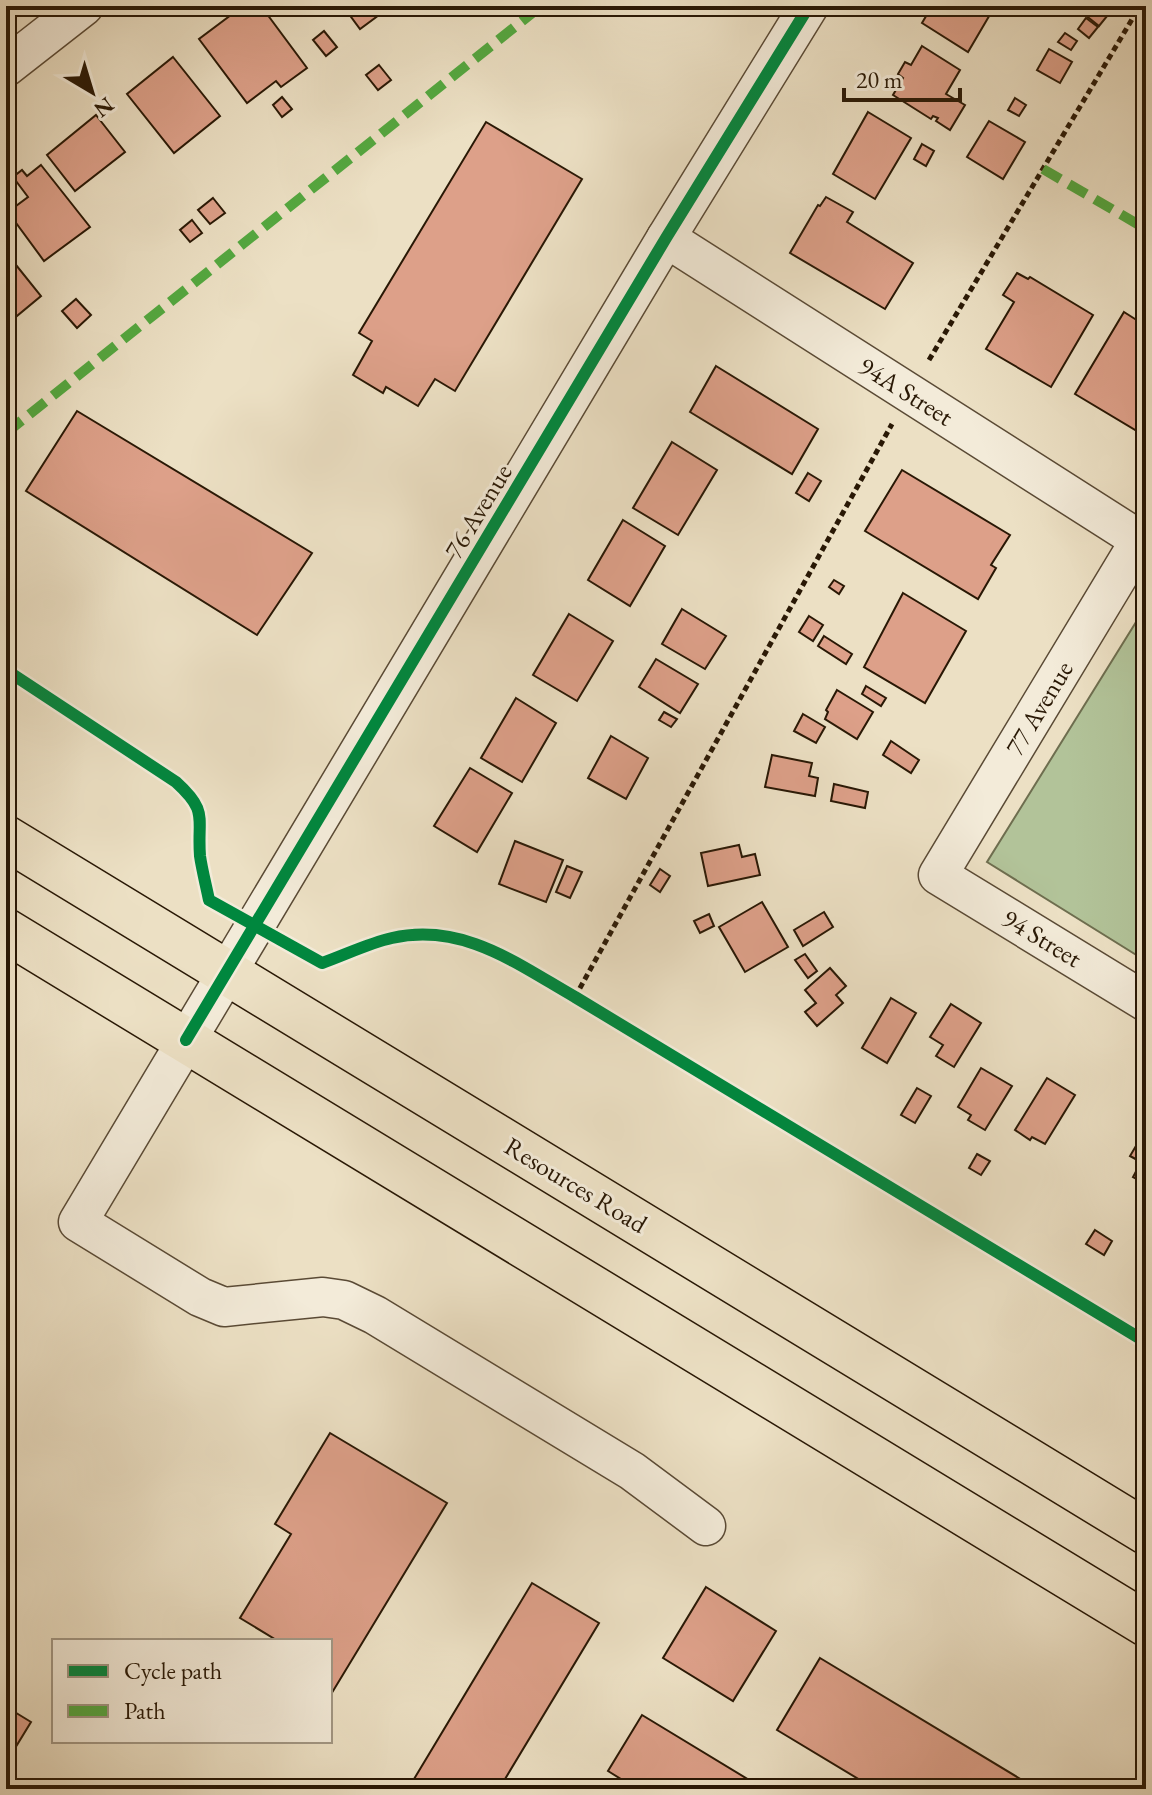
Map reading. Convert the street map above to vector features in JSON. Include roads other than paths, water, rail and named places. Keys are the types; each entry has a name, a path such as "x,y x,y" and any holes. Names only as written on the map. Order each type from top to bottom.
{"main road":[{"name":"Resources Road","path":"6,838 1146,1532"},
{"path":"6,931 1146,1624"}],"street":[{"path":"6,67 84,6"},
{"name":"76 Avenue","path":"706,1526 632,1471 375,1315 344,1300 323,1297 224,1307 200,1297 78,1222 666,238 809,6"},
{"name":"94A Street","path":"666,238 1143,542"},
{"name":"77 Avenue","path":"938,875 1143,542"},
{"name":"94 Street","path":"938,875 1146,1002"}]}
